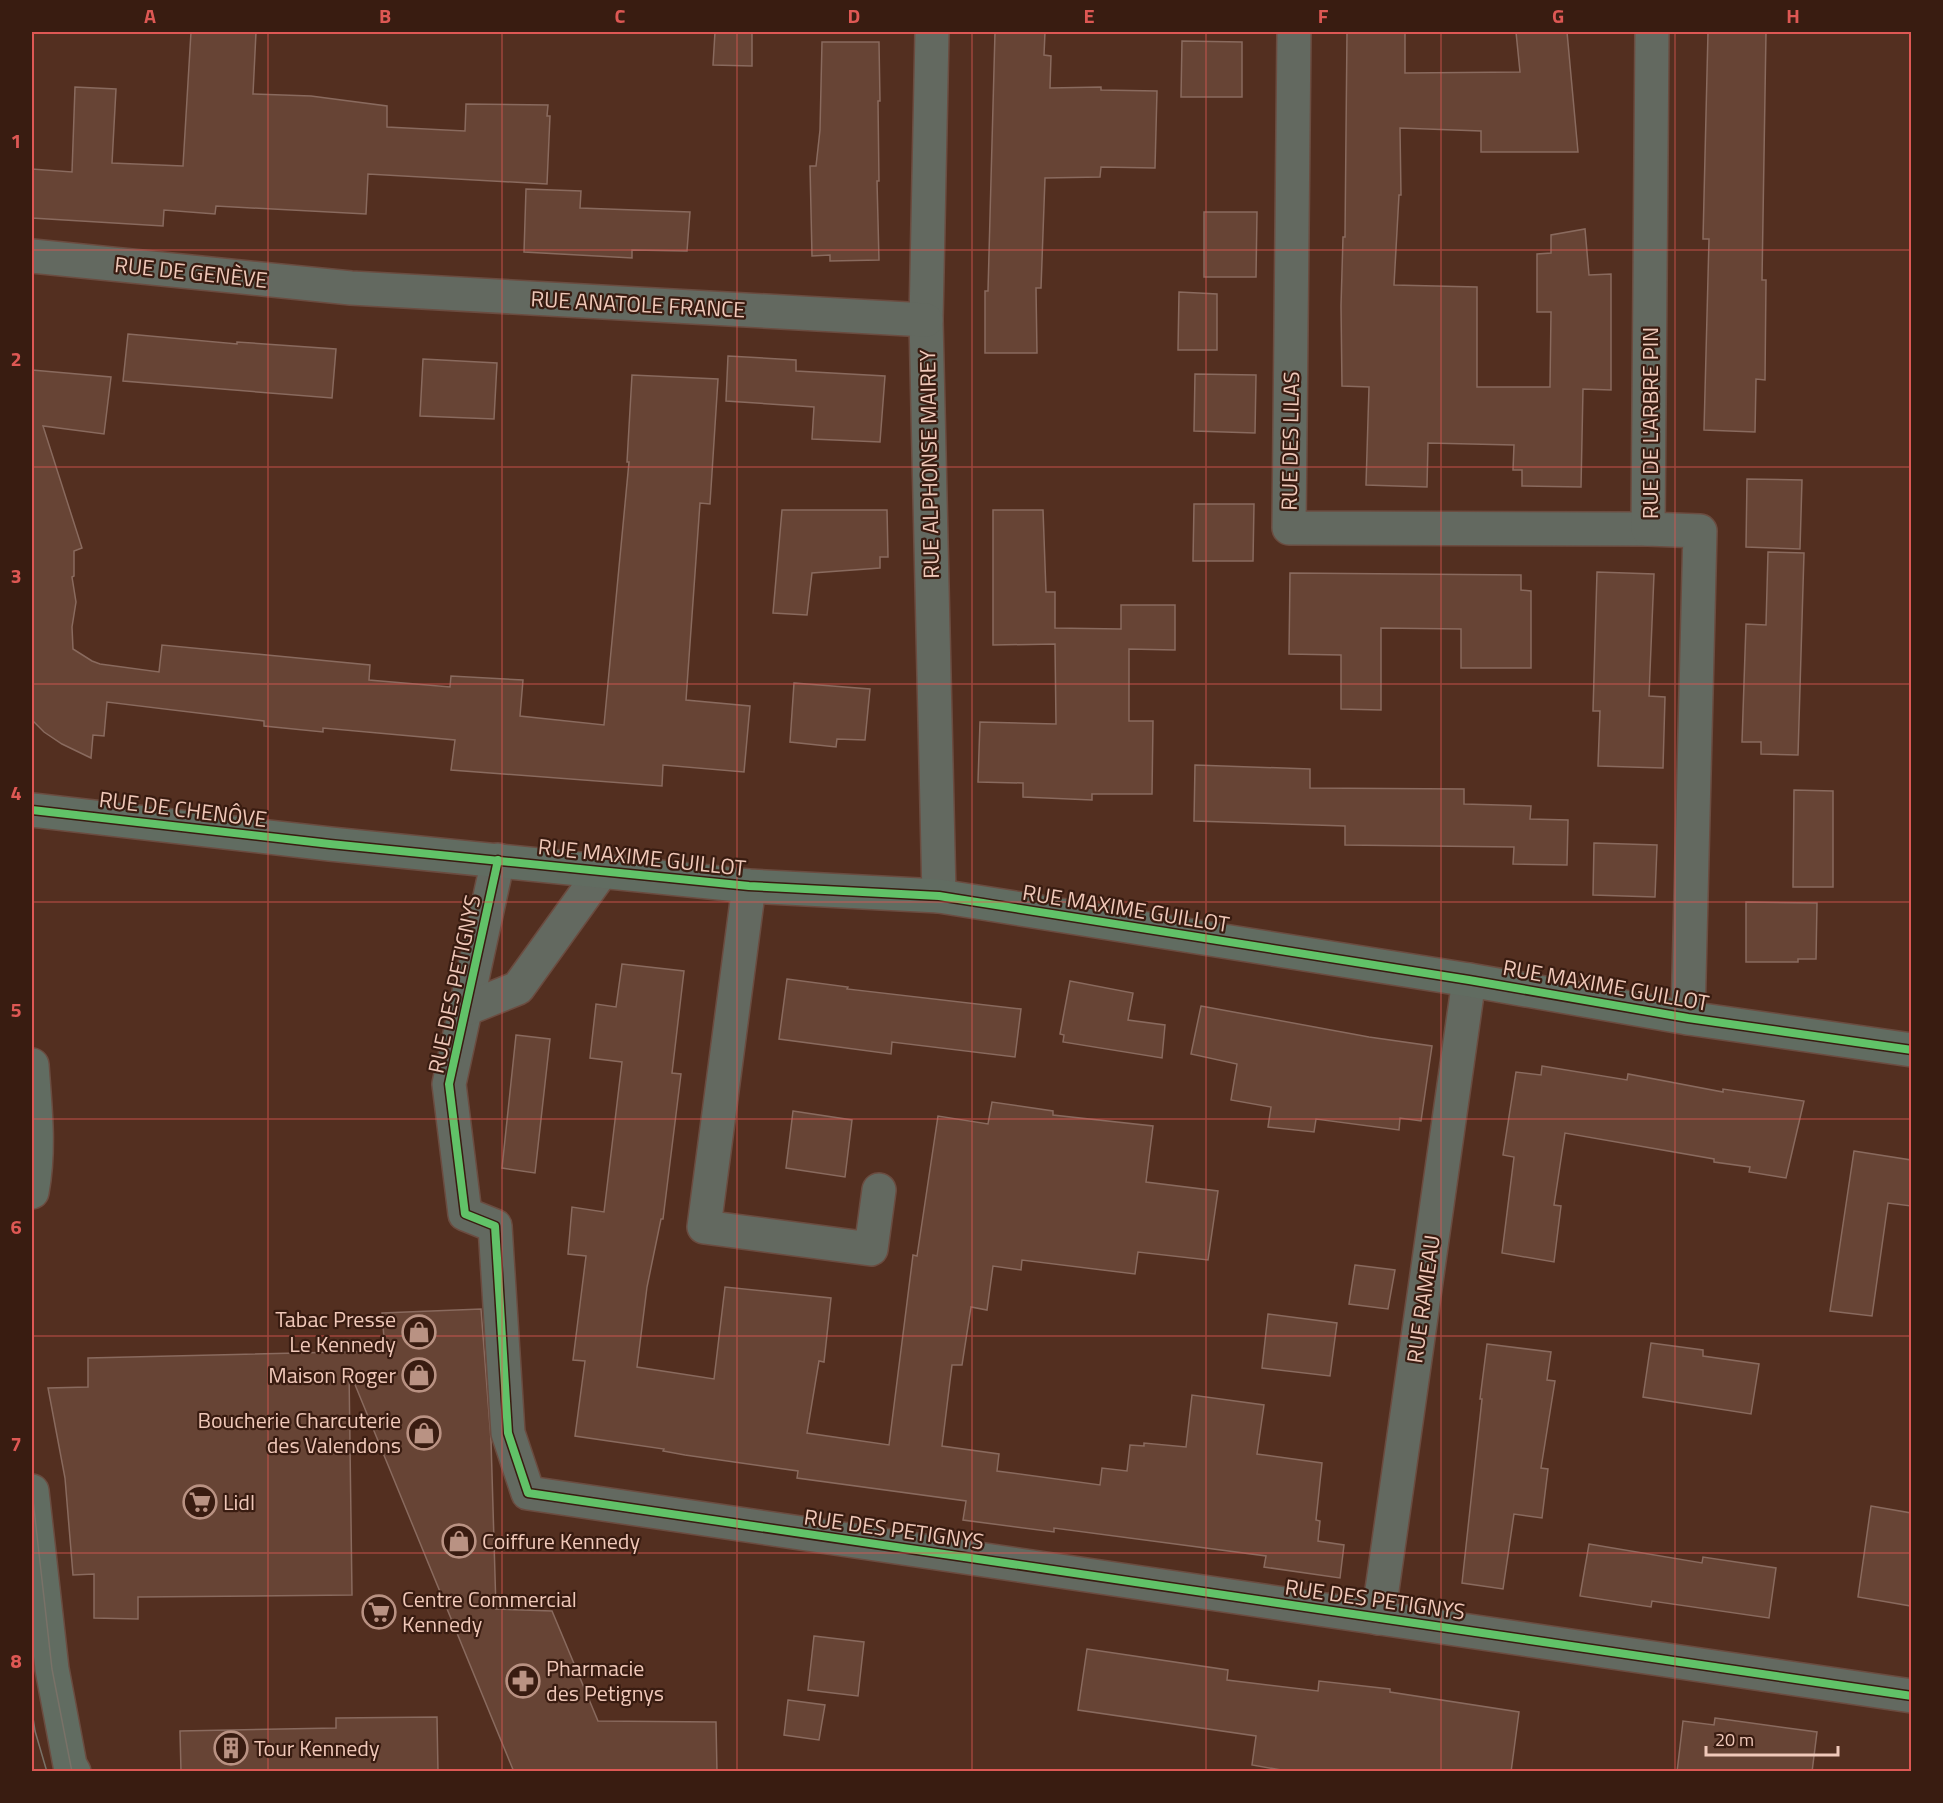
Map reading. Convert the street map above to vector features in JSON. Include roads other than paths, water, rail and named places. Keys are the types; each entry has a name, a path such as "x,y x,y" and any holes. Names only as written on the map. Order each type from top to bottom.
{"street":[{"name":"RUE ALPHONSE MAIREY","path":"932,32 926,320 939,896"},
{"name":"RUE DES LILAS","path":"1294,32 1289,528 1648,529"},
{"name":"RUE DE L'ARBRE PIN","path":"1652,32 1648,529 1700,531 1688,1018"},
{"name":"RUE DE GENÈVE","path":"32,256 351,288"},
{"name":"RUE ANATOLE FRANCE","path":"351,288 926,320"},
{"name":"RUE DE CHENÔVE","path":"32,810 330,844"},
{"name":"RUE MAXIME GUILLOT","path":"330,844 749,886 939,896 1469,980 1688,1018 1911,1050"},
{"name":"RUE DES PETIGNYS","path":"498,860 450,1084 465,1214 495,1226 508,1433 528,1493 1911,1696"},
{"name":"RUE DES PETIGNYS","path":"466,1009 518,988 602,871"},
{"name":"RUE MAXIME GUILLOT","path":"749,886 704,1227 871,1249 879,1190"},
{"name":"RUE RAMEAU","path":"1378,1618 1469,980"},
{"path":"32,1065 38,1132 32,1192"},
{"path":"32,1491 52,1669 70,1765 74,1772"}],"tram line":[{"path":"32,1491 52,1669 72,1772"},
{"path":"32,1711 35,1731 47,1772"}],"place":[{"name":"Tabac Presse Le Kennedy","path":"419,1332"},
{"name":"Maison Roger","path":"419,1375"},
{"name":"Boucherie Charcuterie des Valendons","path":"424,1433"},
{"name":"Lidl","path":"200,1502"},
{"name":"Coiffure Kennedy","path":"459,1541"},
{"name":"Centre Commercial Kennedy","path":"379,1612"},
{"name":"Pharmacie des Petignys","path":"523,1681"},
{"name":"Tour Kennedy","path":"231,1748"}]}
